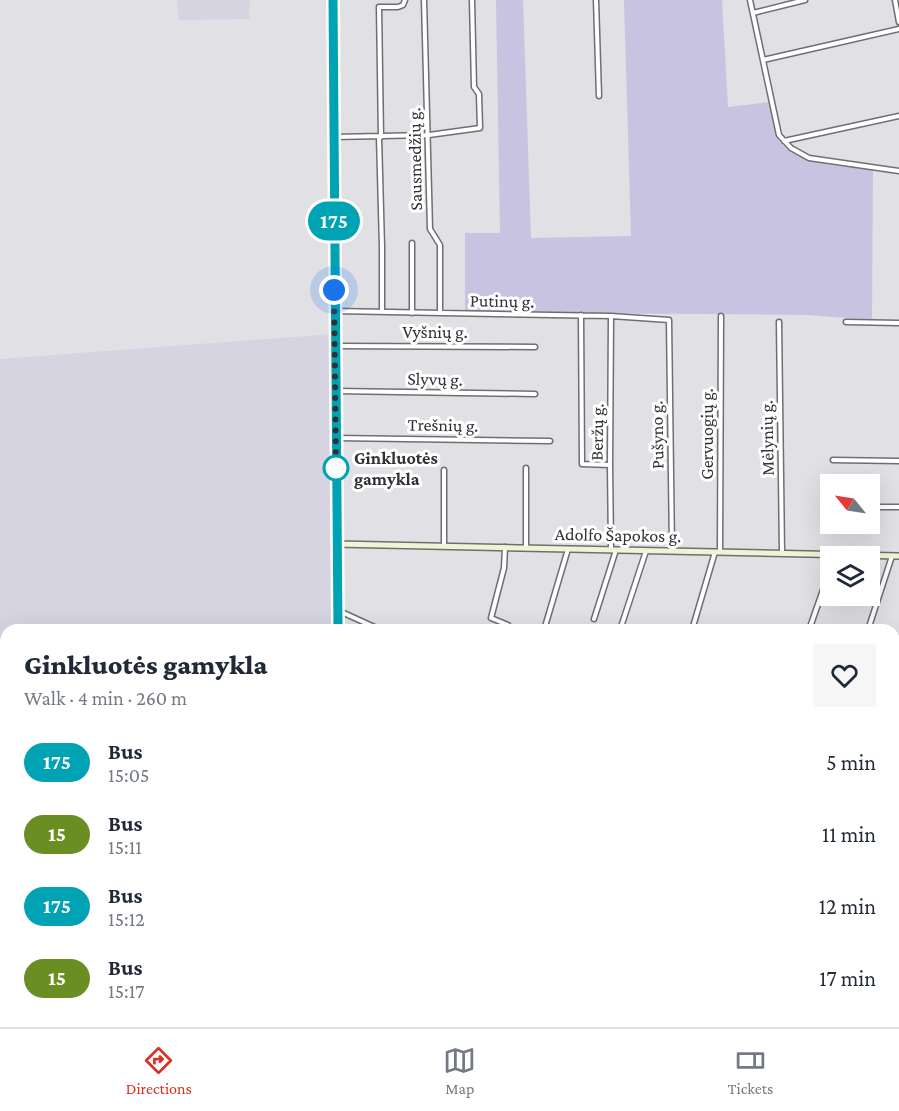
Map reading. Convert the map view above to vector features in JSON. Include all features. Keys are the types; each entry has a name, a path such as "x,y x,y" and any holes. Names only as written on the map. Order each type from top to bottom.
{"street":[{"path":"333,0 338,624"},
{"path":"382,312 379,7 398,7 403,5 405,0"},
{"name":"Sausmedžių g.","path":"424,0 430,229 440,245 440,313"},
{"path":"334,137 429,135 480,128 479,94 474,87 472,0"},
{"path":"596,0 599,96"},
{"path":"750,0 779,135 784,141 809,158 899,171"},
{"path":"753,13 805,0"},
{"path":"895,0 899,22"},
{"path":"763,60 899,29"},
{"path":"784,141 899,116"},
{"path":"412,243 412,313"},
{"name":"Putinų g.","path":"334,310 581,315 669,320"},
{"path":"581,315 582,464 610,465"},
{"name":"Beržų g.","path":"594,619 614,549 610,465 611,316"},
{"name":"Gervuogių g.","path":"694,624 718,551 721,316"},
{"name":"Pušyno g.","path":"669,320 672,550"},
{"name":"Mėlynių g.","path":"779,322 782,553"},
{"path":"846,322 899,324"},
{"name":"Vyšnių g.","path":"335,345 535,347"},
{"name":"Slyvų g.","path":"335,391 535,394"},
{"name":"Trešnių g.","path":"336,438 550,441"},
{"path":"833,460 899,461"},
{"path":"526,468 526,548"},
{"path":"444,470 444,546"},
{"path":"880,507 899,507"},
{"name":"Adolfo Šapokos g.","path":"337,544 820,554"},
{"path":"505,547 504,569 491,618 506,624"},
{"path":"546,624 568,549"},
{"path":"622,624 646,550"},
{"name":"Adolfo Šapokos g.","path":"880,555 896,555"},
{"path":"870,624 896,555"},
{"path":"811,624 820,598"},
{"path":"337,610 368,624"}],"shaded area":[{"path":"177,0 250,0 249,19 179,20"},
{"path":"496,0 523,0 531,238 631,236 624,0 722,0 728,107 770,102 776,134 782,145 792,153 833,165 873,170 872,320 808,315 465,312 465,233 500,233"},
{"path":"333,334 335,624 0,624 0,359"}],"bus line":[{"name":"175","path":"333,0 338,624"}],"place":[{"name":"Ginkluotės gamykla","path":"336,468"}],"route":[{"path":"334,290 336,468"}]}
